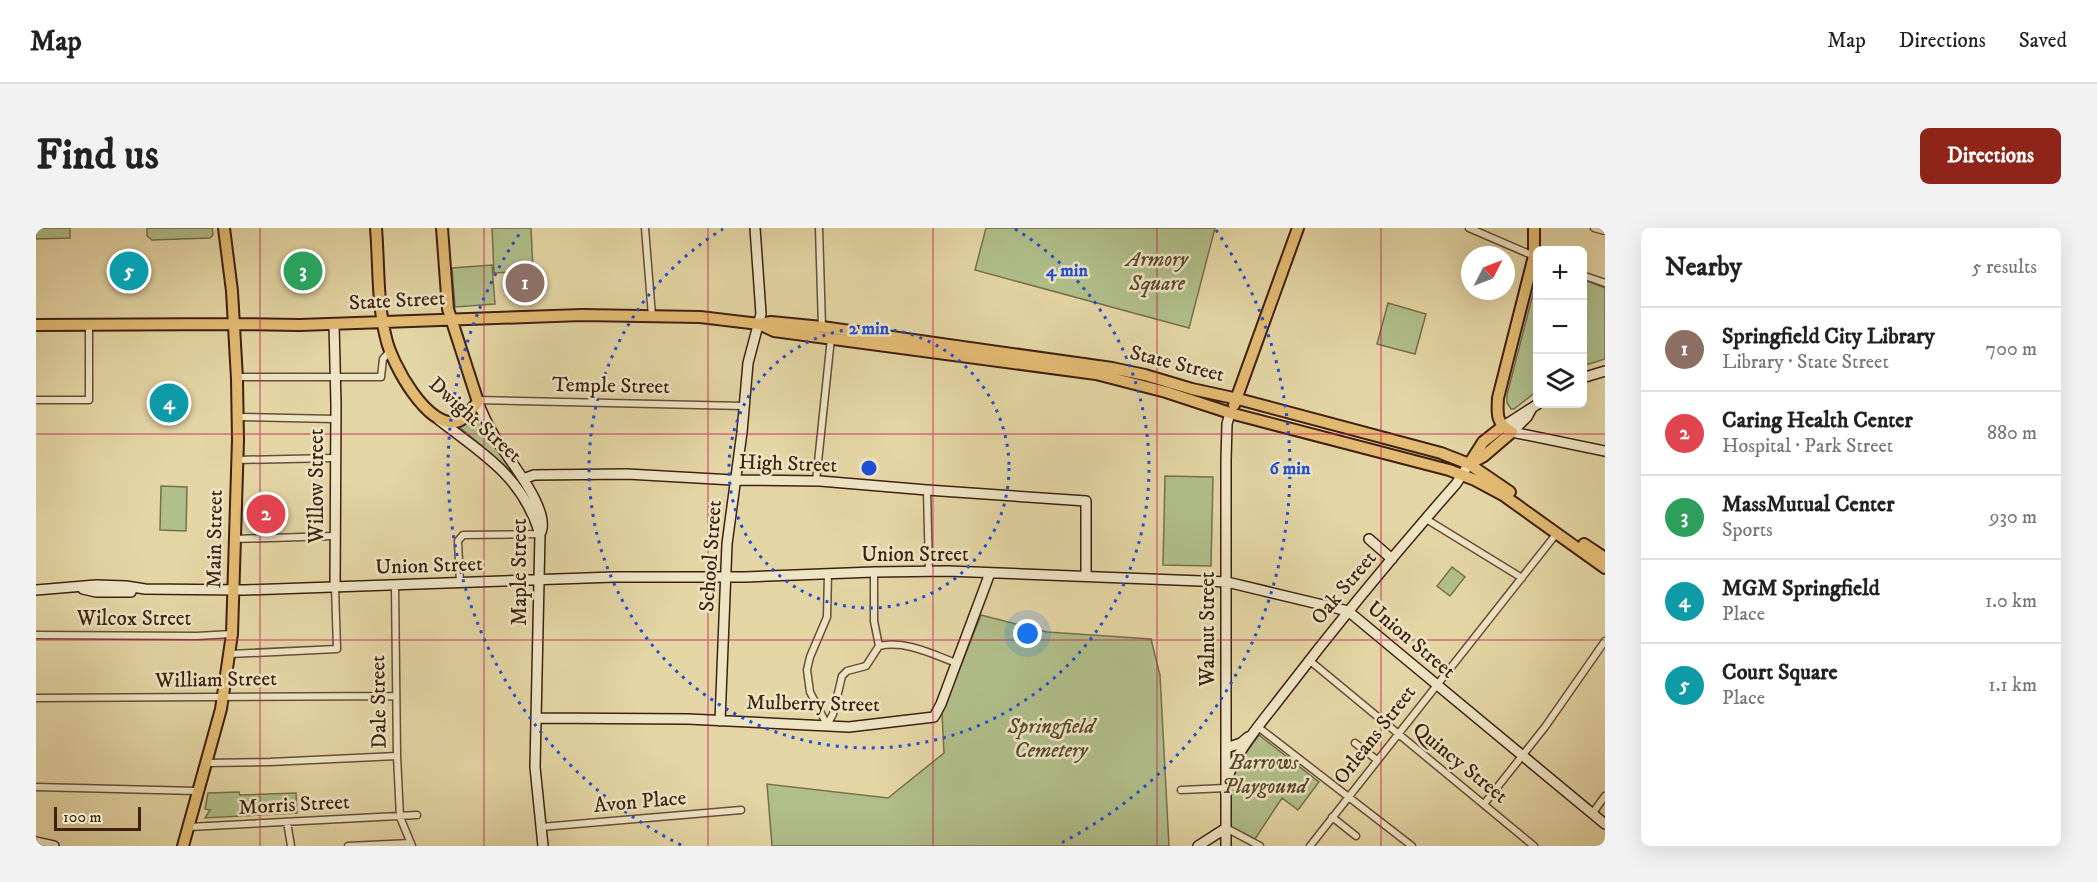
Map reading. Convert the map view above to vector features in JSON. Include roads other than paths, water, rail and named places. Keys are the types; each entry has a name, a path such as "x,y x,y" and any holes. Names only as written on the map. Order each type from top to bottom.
{"main road":[{"name":"Main Street","path":"183,846 224,697 232,634 238,417 234,324 224,228"},
{"name":"Dwight Street","path":"376,228 383,322 390,351 406,382 439,420"},
{"name":"Maple Street","path":"442,228 450,318 477,401"},
{"path":"1230,413 1238,399 1298,228"},
{"path":"1534,228 1535,246"},
{"path":"1469,464 1483,442 1507,429 1498,412 1499,388 1533,268"},
{"name":"State Street","path":"36,325 300,325 547,315 700,317 759,324 771,322 822,327 1061,360 1143,380 1238,399 1441,453 1469,464 1605,567"},
{"name":"State Street","path":"759,324 774,331 1143,380 1230,413 1462,475 1503,495 1605,558"},
{"path":"439,420 453,422 461,420 477,401"},
{"path":"1342,442 1346,428"}],"street":[{"path":"645,228 652,316"},
{"name":"School Street","path":"720,721 724,576 748,363 761,314 755,228"},
{"path":"819,228 822,327"},
{"path":"1469,228 1533,256"},
{"path":"1594,228 1605,231"},
{"path":"1587,277 1605,283"},
{"name":"Willow Street","path":"230,654 337,649 334,534 336,378 334,324"},
{"path":"36,400 89,400 89,326"},
{"path":"816,481 831,338"},
{"path":"237,377 381,377 383,359 390,351"},
{"path":"1587,376 1605,371"},
{"name":"Temple Street","path":"477,401 744,406"},
{"name":"Maple Street","path":"477,401 497,441 523,479 541,513 544,524 540,534 536,718 536,777 543,846"},
{"path":"1507,429 1524,411 1533,407"},
{"name":"Walnut Street","path":"1226,846 1227,427 1230,413"},
{"path":"238,417 335,419"},
{"name":"Dwight Street","path":"439,420 494,461 514,481 525,498 540,534"},
{"path":"1507,429 1605,452"},
{"path":"237,460 334,458"},
{"name":"Oak Street","path":"1226,788 1231,767 1258,727 1348,611 1469,464"},
{"name":"High Street","path":"523,479 534,475 619,474 735,480 816,481 1086,501 1086,576"},
{"path":"927,490 929,572"},
{"path":"1426,519 1522,578"},
{"name":"Orleans Street","path":"1310,846 1558,530"},
{"path":"234,538 334,534"},
{"path":"459,583 458,542 463,535 540,534"},
{"path":"1369,539 1392,559"},
{"path":"827,725 834,714 842,676 847,671 866,666 879,646 874,621 874,572"},
{"name":"Union Street","path":"36,590 96,585 145,589 233,590 614,577 874,572 990,573 1227,582 1348,611 1605,824"},
{"path":"827,725 810,692 807,670 827,617 828,573"},
{"name":"Mulberry Street","path":"536,718 720,721 862,727 934,717 990,573"},
{"name":"Dale Street","path":"395,586 399,817"},
{"name":"Wilcox Street","path":"36,635 197,636 232,634"},
{"path":"1484,804 1523,756 1605,641"},
{"path":"879,646 900,644 956,663"},
{"name":"Quincy Street","path":"1309,660 1534,846"},
{"name":"William Street","path":"36,698 396,696"},
{"path":"1258,727 1412,846"},
{"name":"Oak Street","path":"1226,748 1241,743 1258,727"},
{"path":"1355,743 1377,760"},
{"path":"207,763 397,756"},
{"path":"36,787 199,791"},
{"path":"1181,790 1226,788"},
{"path":"1592,814 1605,796"},
{"name":"Avon Place","path":"541,827 741,810"},
{"name":"Morris Street","path":"189,827 417,815"},
{"path":"348,846 411,845 399,817"},
{"path":"1332,817 1356,836"},
{"path":"287,822 291,846"},
{"path":"1198,846 1226,828 1260,846"},
{"path":"36,842 54,846"}],"place":[{"name":"Court Square","path":"129,271"},
{"name":"MassMutual Center","path":"303,271"},
{"name":"Springfield City Library","path":"525,283"},
{"name":"MGM Springfield","path":"169,403"},
{"name":"Caring Health Center","path":"266,514"}],"park label":[{"name":"Armory Square","path":"1157,272"},
{"name":"Springfield Cemetery","path":"1051,739"},
{"name":"Barrows Playgound","path":"1264,775"}]}
